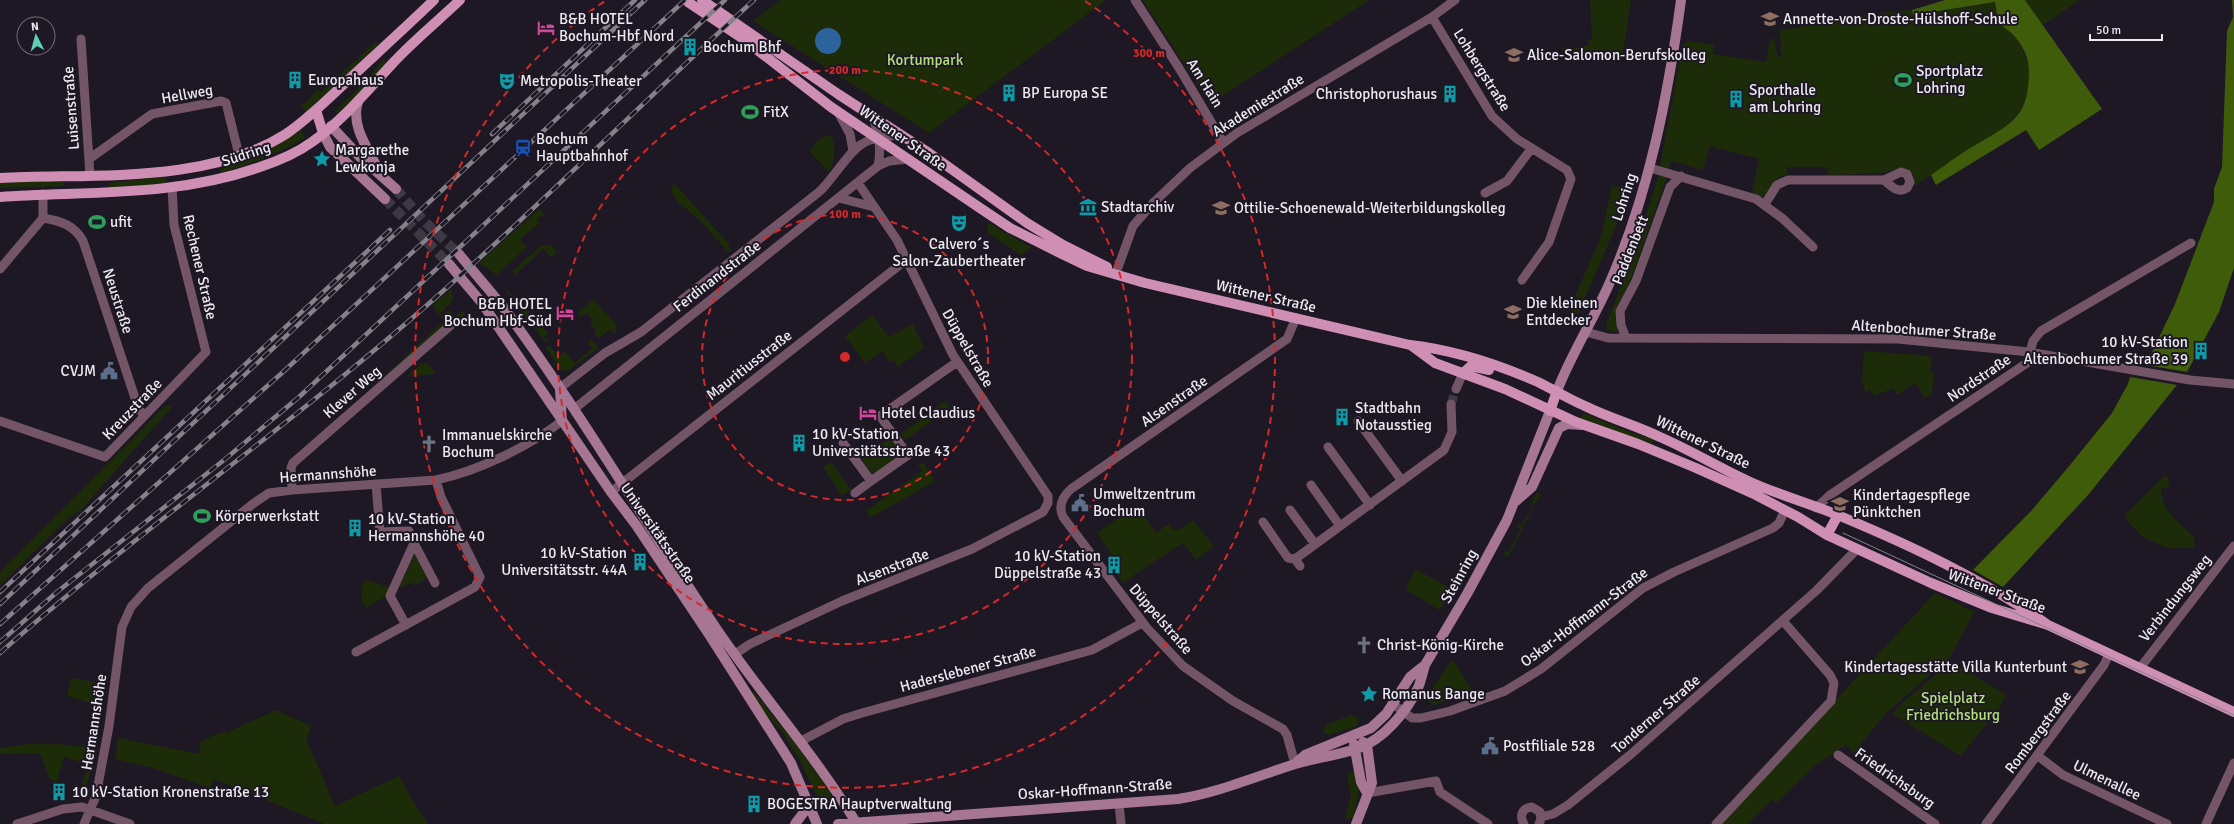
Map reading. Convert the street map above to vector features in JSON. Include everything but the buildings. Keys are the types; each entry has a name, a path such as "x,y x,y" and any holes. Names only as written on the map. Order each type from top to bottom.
{"main road":[{"name":"Südring","path":"0,178 90,176 178,170 239,155 285,134 316,110 434,0"},
{"name":"Südring","path":"0,197 43,194 90,194 172,187 225,177 262,166 287,156 313,142 358,102 393,63 460,0"},
{"name":"Wittener Straße","path":"702,0 901,135 1033,227 1116,273"},
{"name":"Wittener Straße","path":"688,2 742,38 838,112 879,138 980,208 1020,233 1087,266 1116,273 1145,283 1410,345 1460,354 1516,374 1557,391 1586,407 1659,436 1748,481 1816,508 1838,515 1984,584 2022,606 2048,625"},
{"path":"316,110 331,126"},
{"path":"316,110 323,133"},
{"name":"Südring","path":"172,187 177,179 195,166"},
{"path":"90,176 90,194"},
{"name":"Wittener Straße","path":"1410,345 1435,363 1529,399 1550,410 1682,462 1785,510 1827,535 1960,596 2014,616 2048,625 2234,712"},
{"name":"Wittener Straße","path":"1463,373 1471,366 1478,366 1504,374 1516,374"},
{"path":"1550,410 1557,391"},
{"path":"1827,535 1838,515"}],"street":[{"name":"Am Hain","path":"1135,0 1179,68 1223,142"},
{"name":"Akademiestraße","path":"1116,273 1133,226 1174,183 1223,142 1432,17 1455,0"},
{"name":"Lohring","path":"1557,391 1610,282 1632,225 1650,168 1665,98 1681,0"},
{"name":"Lohbergstraße","path":"1432,17 1492,116 1517,139 1567,170 1571,178 1549,242 1522,280"},
{"name":"Luisenstraße","path":"81,39 90,176"},
{"name":"Hellweg","path":"89,159 152,114 221,101 226,103 229,110 239,155"},
{"path":"358,102 356,112 358,127 381,174"},
{"path":"838,112 850,134 853,151"},
{"path":"873,116 879,138 880,155 878,166"},
{"path":"331,126 360,157 381,174 396,189"},
{"path":"323,133 330,147 385,199"},
{"name":"Ferdinandstraße","path":"560,388 605,353 642,332 819,192 831,181 853,151 863,143 879,138 901,135"},
{"path":"1485,192 1507,181 1531,149"},
{"name":"Ferdinandstraße","path":"574,409 878,166 889,161 908,159"},
{"path":"1650,168 1747,195 1765,204 1813,247"},
{"name":"Paddenbett","path":"1626,338 1621,325 1620,311 1636,281 1670,187 1681,176"},
{"path":"1765,204 1777,185 1788,180 1884,180"},
{"name":"Düppelstraße","path":"858,183 874,208 881,215 896,240 957,362 1048,496"},
{"name":"Rechener Straße","path":"172,187 174,225 206,352"},
{"path":"0,270 43,218 43,194"},
{"path":"839,198 874,208"},
{"name":"Neustraße","path":"43,218 68,225 78,233 83,241 140,410 145,415"},
{"name":"Nordstraße","path":"1816,508 1830,495 2027,363 2033,341 2041,331 2190,243"},
{"name":"Universitätsstraße","path":"459,254 506,311 560,388 623,483 643,517 735,654 764,696 801,741 857,823"},
{"name":"Mauritiusstraße","path":"611,492 906,260"},
{"name":"Universitätsstraße","path":"449,264 482,303 611,492 636,525 728,663 791,763 812,807 818,824"},
{"name":"Alsenstraße","path":"1061,502 1071,489 1287,339 1296,318"},
{"name":"Klever Weg","path":"292,490 291,468 293,463 452,325"},
{"name":"Altenbochumer Straße","path":"1586,332 1603,338 1898,339 2029,352 2174,378 2234,384"},
{"name":"Kreuzstraße","path":"0,421 105,457 206,352"},
{"path":"855,493 908,455 880,416 957,362"},
{"path":"1456,389 1463,373"},
{"path":"560,388 562,421"},
{"path":"1263,522 1288,558 1297,562 1315,544 1439,456 1447,446 1452,432 1451,404"},
{"path":"562,421 574,409"},
{"name":"Steinring","path":"1354,750 1367,745 1383,734 1403,711 1418,687 1425,664 1467,594 1516,501 1550,410"},
{"name":"Hermannshöhe","path":"84,824 96,796 109,726 122,627 131,607 148,588 254,502 269,494 292,490 436,480 453,476 530,442 562,421"},
{"path":"1358,421 1402,481"},
{"name":"Steinring","path":"1516,501 1532,487 1559,428 1567,424 1590,426"},
{"path":"843,443 871,481"},
{"path":"1328,447 1370,504"},
{"path":"356,652 475,587 479,582 480,577 441,497 436,480"},
{"path":"376,484 380,532 409,530 414,543 435,583"},
{"path":"1311,485 1340,526"},
{"name":"Alsenstraße","path":"735,654 750,644 842,601 953,558 1015,528 1045,510 1048,503 1048,496"},
{"name":"Düppelstraße","path":"1061,502 1063,517 1142,623 1188,669 1233,701 1283,729 1287,735 1295,764"},
{"path":"1290,510 1315,544"},
{"name":"Oskar-Hoffmann-Straße","path":"1393,704 1412,718 1421,718 1439,714 1498,694 1524,681 1643,588 1680,569 1773,528 1779,523 1785,510"},
{"path":"406,625 390,596 414,543"},
{"name":"Verbindungsweg","path":"2140,668 2234,546"},
{"name":"Tonderner Straße","path":"1524,824 1522,814 1529,807 1538,810 1540,821 1553,814 1589,789 1783,622 1830,578 1857,549"},
{"path":"1716,824 1745,795 1831,701 1834,683 1830,675 1783,622"},
{"name":"Haderslebener Straße","path":"801,741 843,719 862,713 1092,650 1142,623"},
{"path":"728,663 735,654"},
{"name":"Rombergstraße","path":"1986,824 2038,756 2104,665 2109,654"},
{"name":"Steinring","path":"1354,736 1375,724 1393,704 1410,677 1425,664"},
{"path":"1354,736 1367,745 1373,776 1372,783 1356,824"},
{"path":"1354,736 1354,750 1361,782 1367,793"},
{"name":"Oskar-Hoffmann-Straße","path":"1295,764 1305,754 1354,736"},
{"name":"Oskar-Hoffmann-Straße","path":"838,824 1119,803 1208,794 1295,764 1354,750"},
{"name":"Friedrichsburg","path":"1838,755 1935,824"},
{"name":"Ulmenallee","path":"2038,756 2063,775 2167,824"},
{"path":"2206,824 2234,763"},
{"path":"1367,793 1436,780 1440,792 1488,824"},
{"path":"1119,803 1121,824"},
{"path":"17,824 64,809 76,807 91,809 130,824"},
{"path":"795,824 804,812 812,807"}],"green space":[{"name":"Kortumpark","path":"781,0 1106,0 929,133 753,21"},
{"path":"1143,0 1369,0 1210,104"},
{"path":"1590,0 1631,0 1622,60 1562,51 1562,48 1589,46 1588,40 1592,39"},
{"path":"1945,0 2025,0 2102,109 2039,150 2026,130 1936,185 1931,175 1967,150 2002,129 2017,116 2026,98 2029,71 2027,56 2020,43 2010,32 1999,24 1995,2 1913,15 1912,10"},
{"path":"2025,0 2080,0 2043,25"},
{"path":"2232,0 2234,0 2234,268 2219,312 2187,372 2146,365 2175,304 2214,202 2214,189 2222,167 2227,31 2233,17"},
{"name":"Sportplatz Lohring","path":"1996,2 1999,23 2017,40 2027,61 2030,81 2021,109 2009,124 2001,131 1971,148 1913,186 1913,175 1908,169 1899,168 1883,173 1828,175 1827,167 1787,167 1787,175 1774,181 1766,194 1762,197 1752,192 1759,159 1710,146 1703,170 1672,161 1668,169 1660,166 1683,44 1688,41 1714,45 1713,54 1766,62 1770,39 1774,39 1778,57 1781,57 1780,30 1879,13 1912,10 1913,15"},
{"path":"375,41 379,44 306,112 301,104 304,104 317,90 322,92 327,85 343,73 343,70 346,70 351,63 359,59 359,56 367,51 367,48 374,44"},
{"path":"383,59 387,63 358,95 336,114 336,110 367,80"},
{"path":"301,130 305,138 295,144 264,158 221,173 220,169 272,147"},
{"path":"829,135 832,136 834,145 834,159 829,172 810,152 818,141"},
{"path":"1659,175 1667,177 1630,282 1617,306 1615,315 1618,331 1614,332 1607,329 1606,325 1635,249"},
{"path":"166,176 166,184 110,191 109,183"},
{"path":"0,182 64,182 64,186 0,188"},
{"path":"674,183 730,245 728,246 732,252 727,251 701,222 676,200 671,191"},
{"path":"1612,185 1629,189 1618,221 1578,314 1569,310 1601,237"},
{"path":"539,209 544,214 537,220 539,223 520,240 527,247 497,275 479,263"},
{"path":"988,223 1032,248 1021,255 987,232"},
{"path":"552,245 557,253 551,257 543,249 515,275 512,271 541,246"},
{"path":"451,289 453,300 439,315 433,306 440,297 441,298"},
{"path":"506,289 536,319 534,322 538,327 541,325 548,333 544,337 549,342 546,343 505,290"},
{"path":"593,299 616,324 616,331 614,333 610,329 599,338 594,332 596,330 590,323 593,320 587,313 581,317 578,313"},
{"path":"449,310 455,317 462,310 465,314 380,380 444,321 441,317"},
{"path":"872,315 889,337 913,324 924,348 898,367 894,360 891,362 882,351 865,363 845,336"},
{"path":"591,339 599,348 567,371 561,370 546,348 549,345 559,356 565,351 575,363 592,348 588,342"},
{"path":"1864,351 1932,356 1930,371 1934,372 1932,393 1925,398 1915,383 1897,395 1893,388 1875,396 1870,390 1866,392 1862,381"},
{"path":"427,363 436,374 408,376 421,364"},
{"path":"2130,377 2177,385 2088,495 2003,587 1973,570 2032,510 2070,465 2112,413 2128,384"},
{"path":"945,401 950,408 905,440 901,434"},
{"path":"166,405 172,407 81,510 73,514 0,585 0,572"},
{"path":"1583,413 1632,433 1654,439 1652,444 1581,418"},
{"path":"890,438 899,450 896,458 880,470 872,473 862,459"},
{"path":"831,462 851,490 842,496 823,467"},
{"path":"923,462 935,481 870,518 866,511 922,471 918,465"},
{"path":"2164,476 2168,477 2169,488 2161,488 2167,510 2194,537 2195,548 2167,548 2143,537 2125,519 2125,515"},
{"path":"1537,493 1540,494 1510,553 1507,556 1503,554 1505,551 1508,552 1520,529 1517,527 1519,524 1522,525 1534,504 1531,502"},
{"path":"1137,505 1156,533 1169,524 1174,530 1179,530 1193,520 1214,546 1196,560 1183,543 1123,583 1108,564 1115,559 1097,533"},
{"path":"415,554 427,578 414,586 411,582 401,588 400,586"},
{"path":"1417,570 1452,589 1440,610 1406,590 1414,571"},
{"path":"365,579 390,588 386,596 366,608 361,594"},
{"path":"1935,593 1974,612 1950,657 1885,714 1854,753 1846,745 1814,766 1776,803 1772,800 1747,824 1721,824"},
{"path":"1451,661 1454,662 1473,692 1434,705 1425,700"},
{"name":"Spielplatz Friedrichsburg","path":"1951,662 2006,695 1995,716 1993,715 1961,756 1893,714 1899,706"},
{"path":"71,678 98,683 94,704 67,696"},
{"path":"754,692 795,743 830,792 833,802 821,804 800,761 783,733 763,711 752,693"},
{"path":"276,710 311,726 306,739 335,806 399,776 419,812 429,824 325,824 214,779 210,788 150,767 115,759 118,738 199,754 201,741 225,731 226,733"},
{"path":"1352,715 1359,719 1357,726 1330,735 1323,731 1327,724"},
{"path":"27,744 59,744 96,748 85,792 73,795 72,789 75,786 81,787 88,764 64,757 56,783 50,779 40,753 0,754 0,748"},
{"path":"1355,770 1359,790 1353,817 1349,819 1345,818 1351,796 1347,773"}],"water":[{"path":"828,28 837,32 841,41 837,50 828,54 819,50 815,41 819,32"}],"tunnel":[{"path":"396,189 424,221 459,254"},
{"path":"385,199 449,264"},
{"path":"1451,404 1456,389"}],"tram line":[{"path":"1843,533 2234,715"}],"railway":[{"path":"492,134 635,0"},
{"path":"0,604 645,0"},
{"path":"0,624 283,372 685,0"},
{"path":"0,642 57,592 224,460 299,397 725,0"},
{"path":"0,653 54,606 389,338 522,219 754,0"},
{"path":"0,592 390,230"}],"place":[{"name":"Annette-von-Droste-Hülshoff-Schule","path":"1770,19"},
{"name":"B&B HOTEL Bochum-Hbf Nord","path":"546,28"},
{"name":"Bochum Bhf","path":"690,47"},
{"name":"Alice-Salomon-Berufskolleg","path":"1514,55"},
{"name":"Europahaus","path":"295,80"},
{"name":"Sportplatz Lohring","path":"1903,80"},
{"name":"Metropolis-Theater","path":"507,81"},
{"name":"BP Europa SE","path":"1009,93"},
{"name":"Christophorushaus","path":"1450,94"},
{"name":"Sporthalle am Lohring","path":"1736,99"},
{"name":"FitX","path":"750,112"},
{"name":"Bochum Hauptbahnhof","path":"523,148"},
{"name":"Margarethe Lewkonja","path":"322,159"},
{"name":"Stadtarchiv","path":"1088,207"},
{"name":"Ottilie-Schoenewald-Weiterbildungskolleg","path":"1221,208"},
{"name":"ufit","path":"97,222"},
{"name":"Calvero´s Salon-Zaubertheater","path":"959,223"},
{"name":"Die kleinen Entdecker","path":"1513,312"},
{"name":"B&B HOTEL Bochum Hbf-Süd","path":"565,313"},
{"name":"10 kV-Station Altenbochumer Straße 39","path":"2201,351"},
{"name":"CVJM","path":"109,371"},
{"name":"Hotel Claudius","path":"868,413"},
{"name":"Stadtbahn Notausstieg","path":"1342,417"},
{"name":"10 kV-Station Universitätsstraße 43","path":"799,443"},
{"name":"Immanuelskirche Bochum","path":"429,444"},
{"name":"Umweltzentrum Bochum","path":"1080,503"},
{"name":"Kindertagespflege Pünktchen","path":"1840,504"},
{"name":"Körperwerkstatt","path":"202,516"},
{"name":"10 kV-Station Hermannshöhe 40","path":"355,528"},
{"name":"10 kV-Station Universitätsstr. 44A","path":"640,562"},
{"name":"10 kV-Station Düppelstraße 43","path":"1114,565"},
{"name":"Christ-König-Kirche","path":"1364,645"},
{"name":"Kindertagesstätte Villa Kunterbunt","path":"2080,667"},
{"name":"Romanus Bange","path":"1369,694"},
{"name":"Postfiliale 528","path":"1490,746"},
{"name":"10 kV-Station Kronenstraße 13","path":"59,792"},
{"name":"BOGESTRA Hauptverwaltung","path":"754,804"}]}
